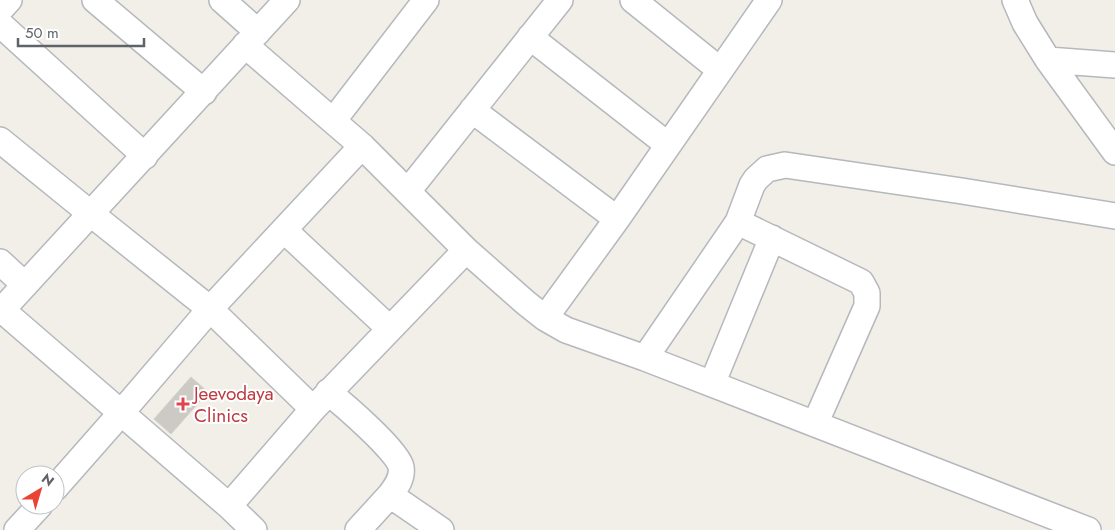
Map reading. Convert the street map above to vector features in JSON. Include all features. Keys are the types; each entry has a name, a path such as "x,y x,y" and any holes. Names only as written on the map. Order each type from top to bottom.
{"street":[{"path":"0,10 9,0"},
{"path":"96,0 204,92"},
{"path":"222,0 251,39 333,121 362,146 466,250 545,318 566,330 645,358 1088,530"},
{"path":"254,530 122,413 1,311 287,0"},
{"path":"333,121 426,0"},
{"path":"408,191 560,0"},
{"path":"633,0 720,70"},
{"path":"545,318 617,219 768,0"},
{"path":"1015,0 1048,60 1115,152"},
{"path":"0,24 145,156"},
{"path":"530,37 668,145"},
{"path":"1048,60 1115,65"},
{"path":"472,110 617,219"},
{"path":"0,140 321,400 339,401 385,444 401,466 398,485 358,530"},
{"path":"65,477 210,309 362,146"},
{"path":"645,358 738,222 752,185 767,169 785,165 1115,216"},
{"path":"738,222 861,282 865,287 867,306 815,424"},
{"path":"284,230 390,329"},
{"path":"712,384 772,238"},
{"path":"229,506 321,400 466,250"},
{"path":"0,262 25,285"},
{"path":"390,495 441,530"}],"building":[{"path":"191,377 208,392 171,434 154,419"}],"place":[{"name":"Jeevodaya Clinics","path":"183,404"}]}
